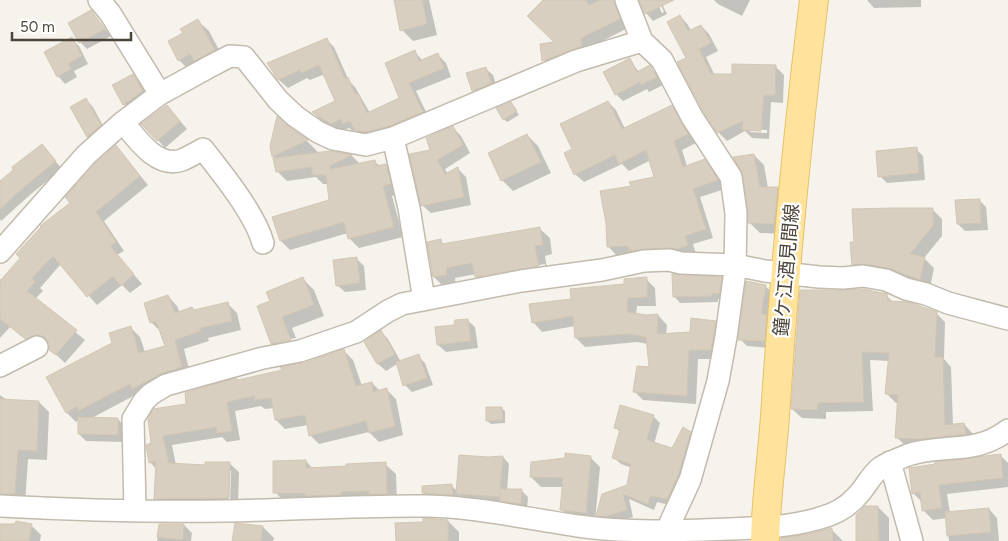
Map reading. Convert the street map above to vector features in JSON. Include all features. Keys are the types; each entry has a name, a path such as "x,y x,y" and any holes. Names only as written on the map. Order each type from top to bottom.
{"main road":[{"name":"鐘ケ江酒見間線","path":"766,534 781,313 798,136 814,0"}],"street":[{"path":"99,0 110,13 160,94"},
{"path":"626,0 642,41 662,60 692,117 731,176 736,213 735,265 726,338 718,382 690,480 666,532"},
{"path":"0,252 86,155 123,122 160,94 230,56 244,57 278,100 295,116 318,132 333,139 366,145 393,138 576,61 642,41"},
{"path":"123,122 142,145 157,158 172,162 182,160 203,149 230,184 260,233 263,243"},
{"path":"393,138 408,208 424,300"},
{"path":"135,511 133,420 138,409 151,394 166,385 263,358 300,351 356,332 402,304 521,282 602,270 644,261 669,260 681,263 735,265 786,274 843,278 871,277 886,280 906,289 964,308 1008,319"},
{"path":"0,366 37,347"},
{"path":"0,506 67,510 135,511 225,511 368,506 430,506 472,509 582,526 666,532 766,534 839,512 857,497 873,474 890,462 912,454 965,448 996,439 1008,430"},
{"path":"890,462 912,541"}],"building":[{"path":"394,0 422,0 427,24 400,31"},
{"path":"543,0 586,0 589,5 600,0 614,0 620,19 581,38 582,46 542,61 540,44 554,42 527,16"},
{"path":"639,0 674,0 645,14"},
{"path":"91,10 105,29 79,43 68,23"},
{"path":"680,15 688,31 701,25 711,43 699,49 711,74 732,74 732,64 776,65 775,95 764,95 761,131 742,130 743,121 717,133 677,62 686,58 667,22"},
{"path":"198,19 215,50 194,61 190,54 178,61 168,41 183,33 180,29"},
{"path":"72,37 82,56 68,64 71,69 57,77 44,52"},
{"path":"327,38 345,79 348,77 355,94 358,93 367,113 399,98 385,63 415,50 419,61 438,53 444,68 409,83 423,112 389,126 366,132 355,130 350,121 343,124 341,119 331,124 312,112 335,101 319,65 301,73 300,70 278,80 267,63"},
{"path":"630,58 637,72 650,65 657,77 641,85 640,82 615,95 603,72"},
{"path":"486,67 491,83 472,91 466,73"},
{"path":"133,74 143,91 123,105 112,85"},
{"path":"86,98 101,125 87,137 70,107"},
{"path":"608,101 622,129 672,105 688,134 674,141 683,167 705,159 718,180 693,189 706,229 685,236 688,245 677,249 629,251 628,246 607,247 606,223 600,191 631,186 629,182 654,177 646,150 619,164 615,155 574,175 564,153 572,149 560,124"},
{"path":"511,102 517,111 503,120 496,108"},
{"path":"167,105 180,121 157,141 141,124"},
{"path":"277,116 308,140 272,157 270,146"},
{"path":"453,126 463,145 437,160 445,174 458,167 464,197 421,206 409,154 430,150 426,138"},
{"path":"527,134 541,162 501,181 488,153"},
{"path":"42,144 56,161 0,209 0,181 13,170 12,167"},
{"path":"116,145 140,176 96,212 116,242 110,246 134,274 121,286 113,276 87,297 53,256 32,278 35,282 27,291 77,330 56,355 49,350 48,342 44,337 37,335 26,339 0,319 0,281 20,258 16,254 40,226 70,203 65,197 95,164"},
{"path":"917,147 919,173 878,177 876,151"},
{"path":"330,151 352,155 330,166 331,169 375,160 376,166 386,164 391,184 383,186 394,227 348,239 344,222 280,241 272,217 329,200 326,175 312,175 312,167 276,172 273,158"},
{"path":"754,154 760,187 778,187 774,224 748,223 743,175 733,157"},
{"path":"980,199 981,223 957,224 955,200"},
{"path":"933,208 933,226 910,254 925,257 920,280 888,268 865,264 852,265 850,242 854,242 852,209"},
{"path":"540,227 543,245 535,246 539,266 475,277 472,263 446,268 447,275 433,277 427,242 441,239 442,244"},
{"path":"357,257 360,283 336,286 333,260"},
{"path":"672,274 722,277 719,294 712,293 712,296 673,297"},
{"path":"303,277 314,305 282,317 291,340 271,344 257,306 270,301 266,292"},
{"path":"647,277 647,297 628,298 627,312 647,315 658,314 657,334 690,332 691,318 716,321 711,350 689,350 687,396 633,392 637,366 649,367 646,337 627,334 575,338 573,316 532,323 529,304 571,299 570,289 624,284 624,279"},
{"path":"746,281 766,285 761,314 767,315 765,341 738,340"},
{"path":"863,289 887,294 888,301 908,302 937,312 935,357 943,357 945,425 964,423 966,434 922,439 895,438 898,395 885,394 889,353 862,352 864,402 818,403 817,410 791,409 800,290"},
{"path":"168,295 175,313 192,307 194,310 228,302 232,321 200,328 201,331 175,340 182,367 162,373 132,389 130,384 78,411 78,406 66,413 46,377 112,343 109,333 131,326 139,353 165,346 156,321 150,323 144,303"},
{"path":"468,319 471,341 437,345 435,327 454,325 455,320"},
{"path":"381,330 395,354 377,364 364,342"},
{"path":"344,349 356,386 372,382 373,392 387,388 395,426 369,433 366,421 309,436 305,415 275,420 271,398 255,400 254,396 227,402 232,431 217,433 216,427 163,436 169,463 205,465 205,462 230,462 229,498 154,499 156,461 149,463 146,445 151,443 148,419 153,409 186,404 185,393 236,378 238,380 282,370 280,367 304,363"},
{"path":"419,354 427,378 403,386 396,362"},
{"path":"0,399 39,401 37,451 18,450 15,494 0,494"},
{"path":"620,405 654,415 647,439 650,441 672,448 683,427 691,432 678,476 667,499 650,496 648,504 623,494 627,510 606,516 596,516 602,494 627,485 631,464 612,458 620,429 614,428"},
{"path":"486,407 502,407 503,420 486,421"},
{"path":"78,417 118,418 118,435 78,434"},
{"path":"565,453 591,456 586,513 560,510 563,478 530,477 531,462 565,458"},
{"path":"1001,454 1003,478 939,485 942,508 922,511 920,492 912,494 909,468 935,464 935,462"},
{"path":"459,455 503,456 500,489 522,489 521,504 500,501 500,497 456,494"},
{"path":"306,460 306,468 386,462 387,494 369,494 369,491 341,492 341,495 305,496 305,493 273,493 273,461"},
{"path":"452,484 453,495 422,493 422,486"},
{"path":"865,506 878,506 879,541 856,541 856,515"},
{"path":"989,508 991,532 947,536 945,512"},
{"path":"423,518 448,520 448,541 396,541 395,523 423,522"},
{"path":"16,521 32,524 29,541 0,541 0,524 15,524"},
{"path":"235,523 263,526 261,541 232,541"},
{"path":"159,524 184,524 183,540 157,537"},
{"path":"832,528 833,541 781,541 781,538"}]}
